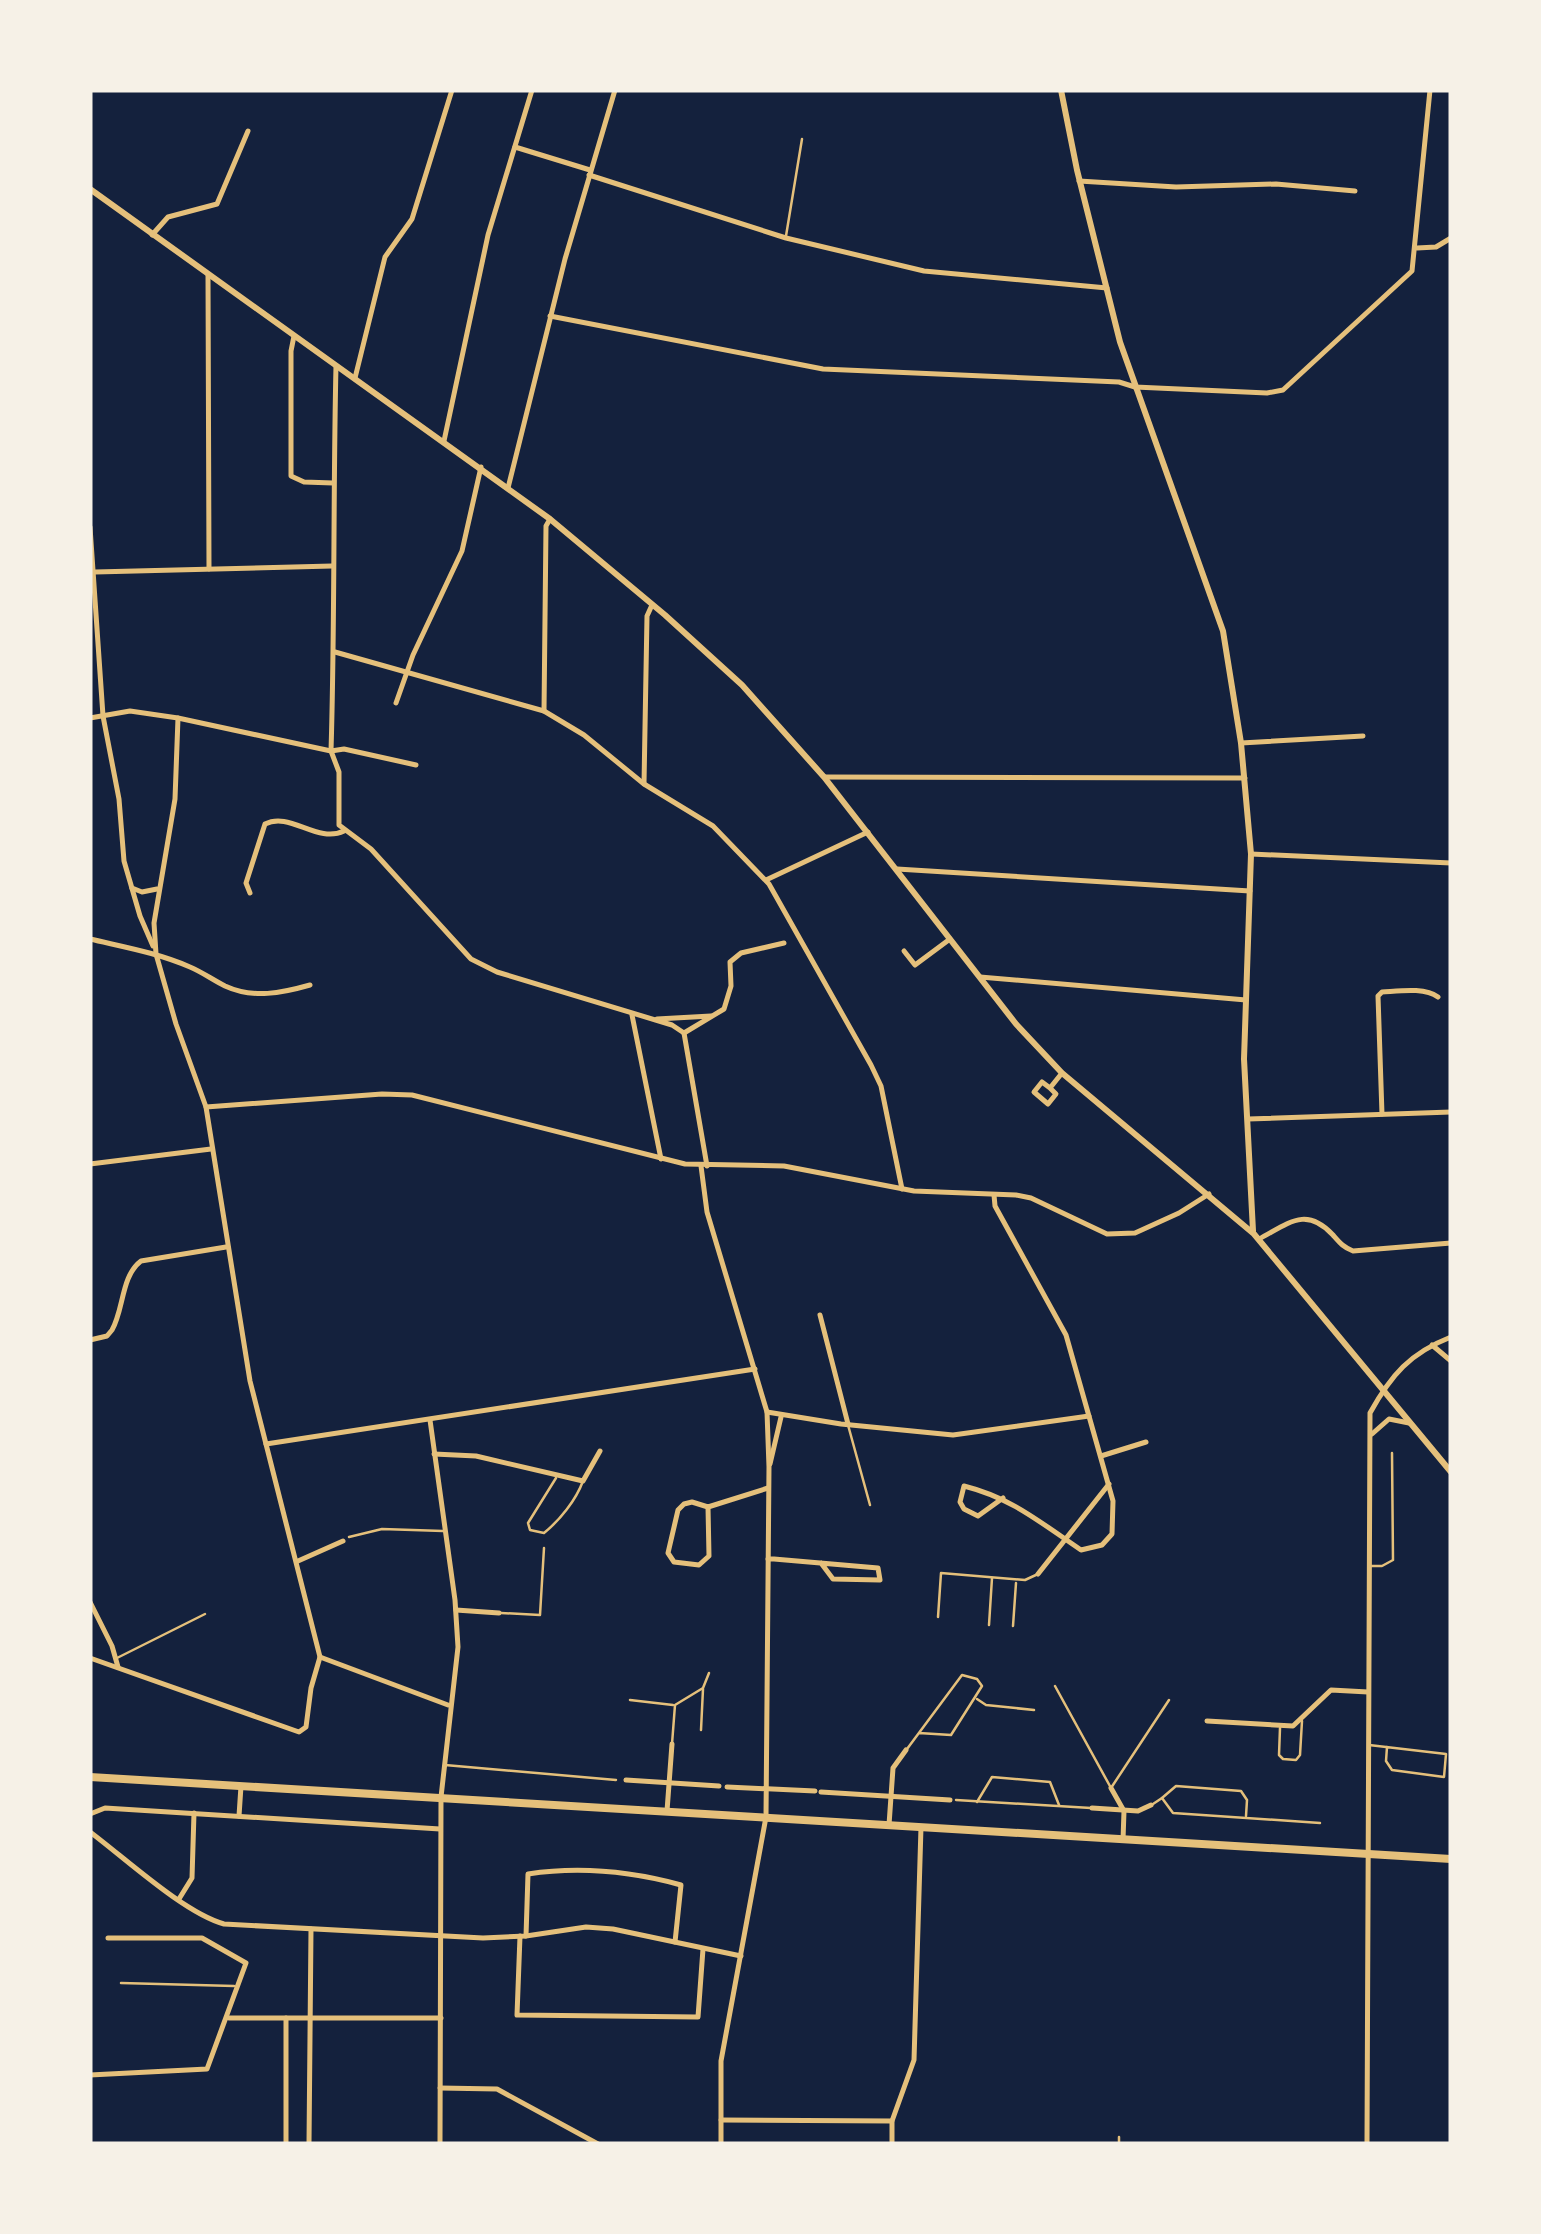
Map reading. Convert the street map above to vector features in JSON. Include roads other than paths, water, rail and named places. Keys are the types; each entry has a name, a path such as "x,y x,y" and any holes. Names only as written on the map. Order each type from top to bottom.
{"main road":[{"path":"92,1778 1451,1859"}],"street":[{"path":"355,378 385,257 412,218 452,90"},
{"path":"444,441 488,235 532,90"},
{"path":"508,488 550,316 614,90"},
{"path":"1061,90 1120,342 1224,632 1251,854 1244,1059 1256,1236"},
{"path":"550,316 824,369 1119,382 1136,387 1266,393 1282,390 1412,271 1430,90"},
{"path":"152,235 168,217 217,204 248,131"},
{"path":"515,147 786,238 924,270 1107,288"},
{"path":"1080,181 1176,187 1276,184 1355,192"},
{"path":"90,189 550,519 742,685 824,777 1016,1024 1062,1073 1256,1236 1451,1472"},
{"path":"1415,248 1436,247 1451,238"},
{"path":"208,274 209,569"},
{"path":"294,336 291,476 304,482 334,483"},
{"path":"336,366 332,566 335,652 330,751 339,772 338,815 344,831 371,849 471,960 497,972 681,1030 724,1009 730,962 741,953 784,943"},
{"path":"396,703 406,672 462,551 481,467"},
{"path":"544,711 546,526 550,519"},
{"path":"90,527 103,716 119,798 124,861 206,1107 246,1363 320,1656 304,1730 299,1732 90,1658"},
{"path":"94,572 332,566"},
{"path":"644,784 647,616 652,605"},
{"path":"335,652 544,711 584,736 644,784 713,826 765,880 876,1076 902,1189"},
{"path":"90,718 130,712 178,718 416,765"},
{"path":"156,954 154,922 175,799 178,718"},
{"path":"1240,743 1363,736"},
{"path":"824,777 1244,778"},
{"path":"250,893 246,883 265,824 272,820 285,822 335,835 344,831"},
{"path":"765,880 868,832"},
{"path":"1251,854 1451,863"},
{"path":"897,870 1250,890"},
{"path":"132,888 142,892 158,889"},
{"path":"90,939 156,954 249,994 270,994 310,985"},
{"path":"904,951 916,965 950,939"},
{"path":"978,976 1246,1000"},
{"path":"1382,1115 1378,996 1382,992 1432,992 1438,997"},
{"path":"632,1015 661,1160"},
{"path":"685,1016 681,1030 704,1166 707,1212 767,1412 766,1818 721,2061 721,2144"},
{"path":"652,1020 714,1016"},
{"path":"1050,1088 1062,1073"},
{"path":"206,1107 412,1095 661,1160 704,1166 784,1166 902,1189 1031,1198 1094,1230 1120,1236 1136,1233 1179,1213 1209,1194"},
{"path":"1248,1119 1451,1112"},
{"path":"90,1164 211,1149"},
{"path":"994,1195 995,1206 1066,1335 1113,1501 1112,1534 1102,1545 1081,1550 1003,1498 964,1486 960,1502 964,1510 978,1516 1003,1498"},
{"path":"1256,1236 1310,1218 1318,1220 1344,1248 1353,1251 1451,1243"},
{"path":"90,1340 107,1336 112,1330 129,1277 141,1262 226,1247"},
{"path":"820,1315 848,1425"},
{"path":"1367,2144 1370,1414 1382,1391 1414,1354 1451,1337"},
{"path":"1432,1344 1451,1361"},
{"path":"266,1444 755,1369"},
{"path":"767,1412 953,1435 1089,1416"},
{"path":"768,1467 781,1416"},
{"path":"1370,1436 1389,1419 1412,1424"},
{"path":"430,1420 458,1646 441,1797 440,2144"},
{"path":"1101,1456 1146,1442"},
{"path":"434,1454 476,1456 583,1481 600,1451"},
{"path":"1038,1574 1109,1484"},
{"path":"708,1507 709,1556 700,1564 674,1562 668,1553 678,1510 692,1502 708,1507 768,1488"},
{"path":"298,1561 346,1539"},
{"path":"768,1559 821,1563 878,1568 880,1580 833,1579 821,1563"},
{"path":"90,1602 118,1667"},
{"path":"456,1610 499,1613"},
{"path":"320,1656 449,1706"},
{"path":"1207,1721 1293,1726 1331,1690 1368,1692"},
{"path":"667,1811 672,1744"},
{"path":"889,1825 892,1768 906,1750"},
{"path":"626,1780 953,1800"},
{"path":"239,1816 241,1786"},
{"path":"1111,1788 1124,1812 1124,1840"},
{"path":"1092,1808 1124,1812 1151,1805"},
{"path":"90,1814 104,1808 441,1829"},
{"path":"180,1899 192,1878 194,1813"},
{"path":"892,2144 892,2121 914,2060 921,1827"},
{"path":"90,1832 212,1921 224,1924 523,1936 586,1927 741,1956"},
{"path":"675,1942 682,1885 646,1875 596,1870 528,1874 518,2015 698,2017 703,1948"},
{"path":"309,2144 310,1929"},
{"path":"90,2075 207,2069 246,1963 202,1938 108,1938"},
{"path":"228,2018 440,2018"},
{"path":"286,2018 286,2144"},
{"path":"440,2088 496,2089 576,2136 598,2144"},
{"path":"721,2120 892,2121"}],"lane":[{"path":"786,238 802,138"},
{"path":"848,1425 870,1506"},
{"path":"1369,1566 1382,1566 1393,1560 1392,1452"},
{"path":"557,1477 531,1516 530,1530 544,1533 551,1527 579,1493 583,1481"},
{"path":"346,1539 382,1529 444,1531"},
{"path":"499,1613 540,1615 544,1548"},
{"path":"938,1617 941,1574 1025,1580 1038,1574"},
{"path":"989,1625 992,1578"},
{"path":"1013,1626 1016,1580"},
{"path":"116,1658 205,1614"},
{"path":"701,1730 703,1688 709,1673"},
{"path":"906,1750 962,1675 977,1679 982,1686 950,1735 919,1733"},
{"path":"1055,1686 1111,1788 1169,1700"},
{"path":"630,1700 675,1705 703,1688"},
{"path":"976,1698 986,1705 1034,1710"},
{"path":"672,1744 675,1705"},
{"path":"1280,1726 1279,1754 1283,1760 1296,1760 1300,1756 1302,1719"},
{"path":"1368,1744 1446,1754 1444,1777 1392,1770 1386,1761 1387,1747"},
{"path":"444,1764 616,1780"},
{"path":"977,1802 992,1776 1050,1782 1059,1806"},
{"path":"1151,1805 1176,1786 1241,1791 1248,1800 1246,1818"},
{"path":"1162,1798 1173,1813 1320,1823"},
{"path":"953,1800 1092,1808"},
{"path":"121,1984 239,1986"},
{"path":"1118,2137 1119,2144"}]}
